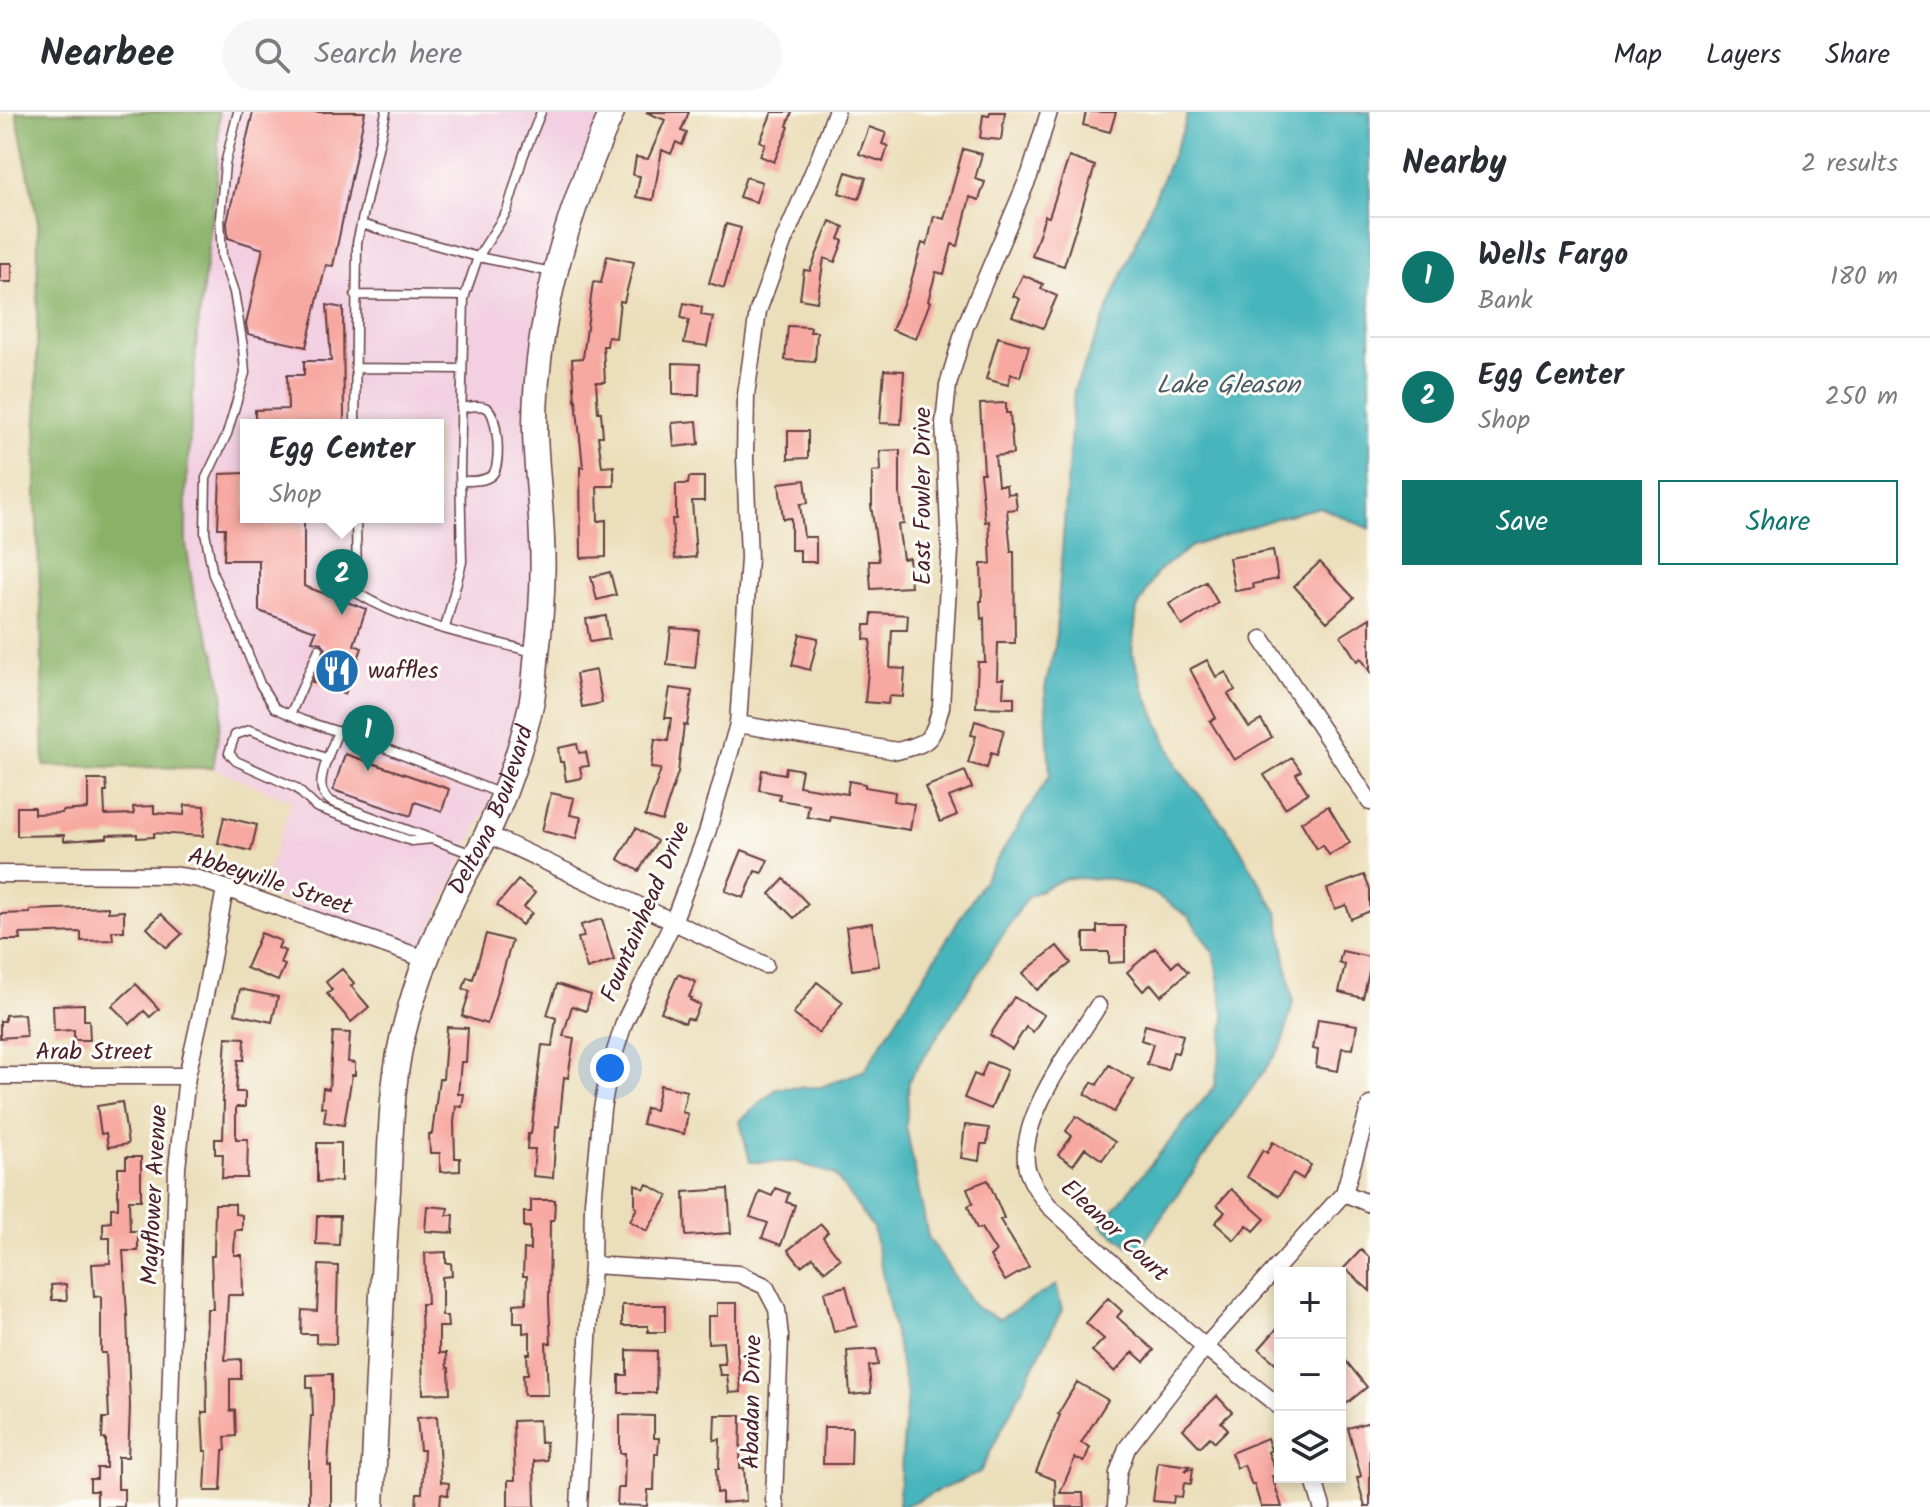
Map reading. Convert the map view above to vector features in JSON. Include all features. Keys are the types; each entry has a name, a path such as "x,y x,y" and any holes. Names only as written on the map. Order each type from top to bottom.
{"street":[{"name":"Deltona Boulevard","path":"372,1507 395,1064 425,959 503,794 532,703 542,600 542,541 535,432 538,371 544,327 574,206 612,112"},
{"name":"Fountainhead Drive","path":"579,1507 593,1202 609,1071 624,1023 673,922 707,833 738,724 749,558 746,395 758,311 836,112"},
{"name":"East Fowler Drive","path":"738,724 897,751 919,746 934,732 941,707 950,550 944,423 948,385 965,327 1030,174 1049,112"},
{"path":"1262,639 1370,802"},
{"path":"481,844 673,922 765,965"},
{"name":"Abbeyville Street","path":"0,874 172,875 199,879 425,959"},
{"name":"Mayflower Avenue","path":"167,1507 177,1168 187,1076 225,889"},
{"name":"Eleanor Court","path":"1098,1006 1037,1106 1025,1151 1027,1170 1049,1206 1205,1347 1274,1402"},
{"name":"Arab Street","path":"0,1076 187,1076"},
{"path":"1116,1507 1118,1473 1127,1448 1205,1347 1344,1193 1370,1105"},
{"path":"1344,1193 1370,1204"},
{"name":"Abadan Drive","path":"592,1265 739,1274 765,1286 777,1309 780,1337 776,1507"},
{"path":"1315,1483 1322,1507"}],"lane":[{"path":"238,112 225,164 220,218 222,257 234,292 245,373 227,434 206,478 205,532 213,575 260,684 275,708 503,794"},
{"path":"355,419 357,243 386,112"},
{"path":"445,628 462,562 461,408 465,296 478,257 507,211 523,157 541,112"},
{"path":"361,224 478,257 556,273"},
{"path":"355,295 465,296"},
{"path":"355,368 462,369"},
{"path":"461,408 486,408 492,414 497,439 497,465 492,475 461,481"},
{"path":"356,523 357,593 374,603 445,628 537,653"},
{"path":"290,715 319,649"},
{"path":"328,759 250,730 235,735 229,753 236,761 296,788 316,807 411,841 433,839 481,844"},
{"path":"338,731 321,783 327,798 433,839"}],"shaded area":[{"path":"219,112 604,112 549,270 530,652 509,759 421,949 261,893 292,801 213,768 224,698 215,654 194,595 186,544 186,491 197,335 217,177"}],"green space":[{"path":"16,112 219,112 217,177 197,335 186,491 186,544 194,595 215,654 224,698 213,768 44,766 36,500 38,222"}],"water":[{"name":"Lake Gleason","path":"1188,112 1370,112 1370,529 1320,507 1192,546 1157,572 1137,609 1132,651 1144,690 1179,770 1232,835 1278,914 1293,1002 1282,1045 1137,1252 1101,1225 1215,1086 1225,1018 1214,954 1189,917 1153,893 1113,879 1066,878 1028,896 909,1080 906,1126 928,1237 975,1307 999,1319 1056,1285 1062,1310 980,1472 898,1507 907,1394 873,1228 835,1175 796,1162 750,1162 740,1121 777,1088 821,1087 865,1070 1050,775 1045,688 1055,646 1074,390"}],"building":[{"path":"253,112 365,112 333,266 326,265 306,347 248,334 246,324 263,249 228,238 227,222"},
{"path":"646,112 689,112 681,131 687,133 682,145 676,142 671,154 662,150 653,200 636,197 640,176 633,175 636,157 648,159 665,120"},
{"path":"772,112 792,112 774,162 760,156 765,144 760,141"},
{"path":"990,112 1005,112 1001,140 980,138 983,115 989,116"},
{"path":"1086,112 1116,112 1110,132 1083,125"},
{"path":"869,127 886,133 882,144 888,146 883,162 859,154"},
{"path":"963,149 982,154 975,179 985,182 979,200 970,197 958,246 952,244 944,274 936,272 930,302 916,339 892,330 908,292 922,243 927,245 934,216 944,219"},
{"path":"1069,157 1095,166 1064,266 1032,256"},
{"path":"846,172 866,178 859,199 839,193"},
{"path":"746,177 762,182 756,202 739,197"},
{"path":"830,221 844,227 839,239 843,241 835,262 824,258 817,302 800,299 804,270 810,271"},
{"path":"726,224 741,228 724,288 709,283"},
{"path":"607,256 634,262 624,302 620,301 616,338 608,337 607,346 603,346 605,382 596,382 603,436 598,436 602,467 614,466 614,486 597,486 598,521 606,520 606,557 581,558 580,467 583,467 572,359 583,358 593,282 601,283"},
{"path":"0,263 12,263 12,282 0,282"},
{"path":"1023,275 1043,284 1041,289 1057,296 1043,328 1012,316 1020,299 1013,296"},
{"path":"684,303 702,307 701,315 713,317 707,346 684,343 689,320 681,318"},
{"path":"327,305 343,308 344,419 255,419 255,410 288,409 287,375 304,375 304,361 331,361"},
{"path":"788,326 811,327 810,332 817,332 815,362 785,360"},
{"path":"998,337 1029,346 1020,377 1011,374 1008,385 986,379"},
{"path":"673,363 700,364 699,395 673,395"},
{"path":"884,370 904,371 901,424 880,423"},
{"path":"1006,403 1006,413 1010,413 1013,454 995,456 998,485 1006,485 1007,494 1015,493 1017,509 1007,510 1011,552 1014,552 1015,643 998,643 997,679 1004,679 1003,697 1014,697 1014,708 976,707 978,662 985,662 984,618 981,619 980,601 981,564 991,564 989,521 985,522 980,473 984,473 980,404"},
{"path":"697,421 699,444 674,447 672,423"},
{"path":"788,431 808,431 808,458 788,459"},
{"path":"900,450 904,524 898,525 903,559 909,558 911,587 871,589 869,561 879,561 871,505 872,472 881,471 880,451"},
{"path":"240,473 240,523 304,523 304,586 366,609 354,645 362,648 345,694 312,682 326,649 322,643 312,641 316,631 259,611 259,560 224,560 225,528 218,528 220,474"},
{"path":"689,477 704,477 704,501 692,501 696,557 675,559 672,519 676,519 676,484 688,484"},
{"path":"805,480 808,503 800,504 804,537 816,537 816,562 800,562 800,550 791,550 791,518 783,519 779,483"},
{"path":"1273,550 1278,579 1235,591 1229,558"},
{"path":"1320,562 1354,598 1327,622 1294,586"},
{"path":"610,572 616,595 597,600 591,577"},
{"path":"1206,582 1218,603 1182,626 1169,604"},
{"path":"872,613 908,615 907,630 892,630 890,668 905,669 903,697 889,696 888,704 865,702 871,640 864,639 865,625 871,625"},
{"path":"606,616 609,639 590,642 586,619"},
{"path":"1370,618 1370,672 1361,658 1357,661 1341,636"},
{"path":"671,628 699,630 695,668 667,665"},
{"path":"800,634 818,638 810,670 792,665"},
{"path":"1207,660 1216,677 1226,672 1235,690 1228,694 1249,727 1261,720 1272,737 1234,760 1210,721 1216,718 1190,669"},
{"path":"596,670 602,703 582,707 576,674"},
{"path":"670,688 692,691 678,772 662,821 645,816 661,769 651,768 655,739 668,741 671,718 665,718"},
{"path":"975,721 1004,730 997,755 991,753 987,768 968,763 976,736 971,735"},
{"path":"577,744 579,753 586,752 589,766 580,767 582,778 566,781 558,748"},
{"path":"345,754 449,789 442,811 415,802 411,816 333,790"},
{"path":"1292,758 1301,771 1296,774 1308,793 1285,808 1264,775"},
{"path":"786,767 802,770 799,786 847,794 849,781 895,792 894,801 914,804 910,830 831,817 830,821 807,817 809,805 779,800 780,794 759,790 762,770 785,774"},
{"path":"965,771 972,788 949,797 957,815 940,822 925,787"},
{"path":"88,780 106,780 105,815 134,814 133,807 154,806 154,813 184,815 185,805 205,806 203,836 154,833 154,837 107,835 107,838 64,841 64,835 17,836 17,807 34,807 34,814 88,809"},
{"path":"551,793 574,798 570,815 581,817 576,839 542,831"},
{"path":"1328,806 1350,843 1329,855 1323,845 1317,849 1301,822"},
{"path":"224,817 257,825 251,851 218,843"},
{"path":"636,828 657,841 639,871 618,859"},
{"path":"742,850 768,860 762,873 755,871 744,898 725,891"},
{"path":"1364,875 1370,889 1370,911 1351,919 1346,905 1335,909 1327,889"},
{"path":"784,879 808,904 794,918 770,894"},
{"path":"518,880 535,893 524,907 532,913 522,925 497,905"},
{"path":"108,907 108,912 124,911 124,931 112,931 113,940 81,941 81,932 20,934 21,940 0,940 0,914"},
{"path":"161,914 182,934 167,948 147,928"},
{"path":"602,919 614,960 587,969 578,938 584,937 581,925"},
{"path":"872,923 879,966 852,970 846,927"},
{"path":"1097,926 1125,926 1125,962 1109,963 1109,952 1084,952 1084,933 1097,933"},
{"path":"261,933 281,941 278,948 285,951 280,963 285,965 278,981 246,968"},
{"path":"486,934 512,941 487,1024 462,1016 470,991 463,989 467,977 473,979"},
{"path":"1057,946 1071,963 1037,990 1023,973"},
{"path":"1155,948 1172,967 1178,961 1188,972 1161,996 1151,984 1143,991 1127,972"},
{"path":"1342,951 1370,957 1363,998 1339,992 1345,965 1339,963"},
{"path":"342,969 354,983 351,986 369,1007 351,1022 327,994 332,990 326,982"},
{"path":"678,974 696,982 689,997 700,1005 693,1020 687,1018 685,1023 661,1012"},
{"path":"817,982 843,1002 819,1033 793,1014"},
{"path":"136,984 159,1009 150,1017 144,1011 130,1024 112,1006"},
{"path":"557,984 591,995 586,1011 572,1006 563,1036 574,1038 568,1078 564,1077 559,1127 556,1126 553,1178 533,1176 535,1149 527,1149 542,1045 552,1046 556,1018 547,1015"},
{"path":"240,989 278,997 272,1022 235,1014"},
{"path":"1014,997 1044,1015 1033,1032 1026,1027 1012,1049 990,1035"},
{"path":"84,1004 84,1020 89,1020 90,1040 74,1040 74,1030 54,1031 53,1005"},
{"path":"24,1014 26,1036 0,1038 0,1021 5,1021 5,1015"},
{"path":"1318,1019 1357,1025 1353,1049 1342,1048 1338,1071 1316,1067 1318,1050 1313,1049"},
{"path":"1145,1025 1183,1035 1178,1053 1173,1052 1168,1070 1147,1064 1153,1044 1141,1040"},
{"path":"447,1027 468,1028 466,1062 461,1062 458,1094 464,1094 462,1107 456,1106 454,1122 455,1158 460,1158 460,1171 440,1172 440,1153 430,1153 429,1134 432,1134 439,1079 443,1079"},
{"path":"333,1032 350,1033 348,1062 355,1063 344,1125 324,1122 326,1108 321,1107 323,1088 329,1089"},
{"path":"226,1037 245,1038 244,1060 238,1060 236,1092 245,1092 245,1107 236,1107 236,1139 248,1139 247,1178 222,1178 223,1154 215,1154 215,1139 223,1139"},
{"path":"987,1062 1007,1070 991,1109 964,1098 974,1074 981,1077"},
{"path":"1109,1065 1134,1080 1114,1112 1085,1094 1092,1082 1097,1085"},
{"path":"660,1085 687,1091 682,1112 688,1114 684,1134 642,1124 646,1108 655,1110"},
{"path":"122,1102 128,1144 108,1147 106,1133 101,1134 97,1106"},
{"path":"1076,1116 1115,1142 1102,1160 1085,1148 1073,1165 1058,1155 1072,1136 1066,1131"},
{"path":"965,1125 989,1128 987,1144 981,1144 979,1161 961,1158"},
{"path":"1273,1142 1311,1165 1303,1179 1293,1173 1279,1196 1247,1177 1263,1150 1267,1153"},
{"path":"317,1143 341,1143 341,1181 317,1182"},
{"path":"126,1157 141,1157 141,1200 129,1200 130,1231 138,1231 138,1251 123,1251 130,1407 128,1457 118,1457 118,1489 124,1489 124,1507 97,1507 97,1491 90,1491 90,1479 97,1479 97,1468 106,1468 103,1418 109,1418 106,1353 101,1353 101,1296 94,1297 92,1264 110,1263 110,1238 103,1238 103,1223 111,1222 111,1208 118,1208 118,1168 126,1168"},
{"path":"988,1180 1004,1218 1000,1220 1029,1267 1005,1281 990,1256 996,1252 981,1228 977,1229 968,1206 973,1203 967,1188"},
{"path":"635,1184 644,1189 647,1184 668,1196 647,1231 630,1221 637,1208"},
{"path":"775,1188 789,1193 786,1202 795,1205 781,1245 762,1238 768,1223 750,1217 760,1191 772,1196"},
{"path":"728,1189 731,1233 686,1236 684,1192"},
{"path":"1231,1189 1265,1219 1254,1231 1247,1225 1234,1240 1215,1223 1225,1212 1217,1205"},
{"path":"531,1200 555,1200 554,1220 550,1220 551,1343 546,1343 548,1395 524,1395 523,1374 528,1374 530,1332 523,1333 523,1322 514,1322 514,1304 526,1303 524,1249 530,1250 530,1227 524,1227 524,1212 531,1212"},
{"path":"215,1204 235,1204 235,1214 242,1215 242,1230 235,1230 234,1255 242,1255 243,1295 228,1295 225,1360 241,1359 241,1379 230,1379 230,1411 235,1410 236,1436 225,1437 221,1491 205,1491 207,1451 204,1451 202,1412 207,1412 207,1309 213,1309 211,1256 214,1256"},
{"path":"427,1206 448,1208 447,1215 454,1215 453,1233 425,1231"},
{"path":"317,1216 340,1216 339,1245 316,1244"},
{"path":"821,1224 828,1232 823,1237 840,1259 825,1271 813,1257 801,1266 788,1250"},
{"path":"1361,1250 1370,1258 1370,1291 1346,1270 1345,1267"},
{"path":"446,1252 446,1263 451,1263 452,1276 442,1277 442,1316 447,1316 448,1327 439,1327 439,1353 446,1353 450,1393 423,1394 421,1304 427,1304 425,1253"},
{"path":"319,1265 338,1266 336,1344 316,1343 316,1334 301,1334 302,1310 317,1311"},
{"path":"66,1284 67,1300 52,1300 51,1285"},
{"path":"846,1286 857,1326 834,1332 824,1292"},
{"path":"1108,1298 1122,1311 1117,1317 1154,1350 1144,1362 1133,1352 1115,1372 1092,1351 1104,1339 1086,1323"},
{"path":"717,1303 737,1303 741,1392 729,1393 727,1375 720,1375 718,1364 725,1364 723,1342 708,1343 708,1316 717,1316"},
{"path":"622,1305 665,1305 665,1332 648,1332 648,1326 622,1326"},
{"path":"1274,1332 1274,1362 1259,1349"},
{"path":"877,1349 878,1365 869,1366 871,1393 850,1395 847,1351"},
{"path":"627,1350 657,1351 656,1393 619,1393 619,1375 627,1375"},
{"path":"1346,1361 1367,1387 1346,1404"},
{"path":"332,1374 328,1466 331,1466 331,1507 309,1507 309,1452 313,1416 312,1388 307,1388 307,1375"},
{"path":"1077,1382 1108,1400 1081,1443 1090,1447 1084,1462 1075,1458 1060,1493 1083,1493 1084,1507 1056,1507 1055,1480 1036,1472 1058,1414"},
{"path":"1217,1396 1232,1412 1221,1422 1228,1429 1215,1442 1210,1437 1200,1447 1183,1429"},
{"path":"620,1415 654,1416 654,1438 659,1438 658,1454 655,1454 654,1490 648,1490 647,1506 617,1505 618,1488 624,1488 625,1453 620,1453"},
{"path":"715,1415 741,1415 740,1468 744,1468 746,1501 722,1503 722,1492 717,1493 720,1439 714,1440"},
{"path":"437,1416 441,1482 449,1483 448,1495 441,1494 440,1507 416,1507 417,1493 422,1493 424,1450 420,1450 417,1418"},
{"path":"539,1420 540,1443 546,1442 547,1460 534,1461 535,1507 508,1507 508,1480 515,1480 513,1421"},
{"path":"1370,1422 1370,1507 1365,1507 1357,1478 1361,1476 1348,1428"},
{"path":"824,1427 852,1427 851,1464 823,1464"},
{"path":"1267,1438 1274,1467 1272,1476 1282,1507 1261,1507 1244,1465 1237,1468 1231,1453"},
{"path":"1158,1462 1190,1466 1185,1471 1193,1468 1191,1484 1184,1483 1182,1497 1174,1496 1173,1503 1153,1501"}],"place":[{"name":"Egg Center","path":"342,615"},
{"name":"waffles","path":"337,671"},
{"name":"Wells Fargo","path":"368,771"}]}
